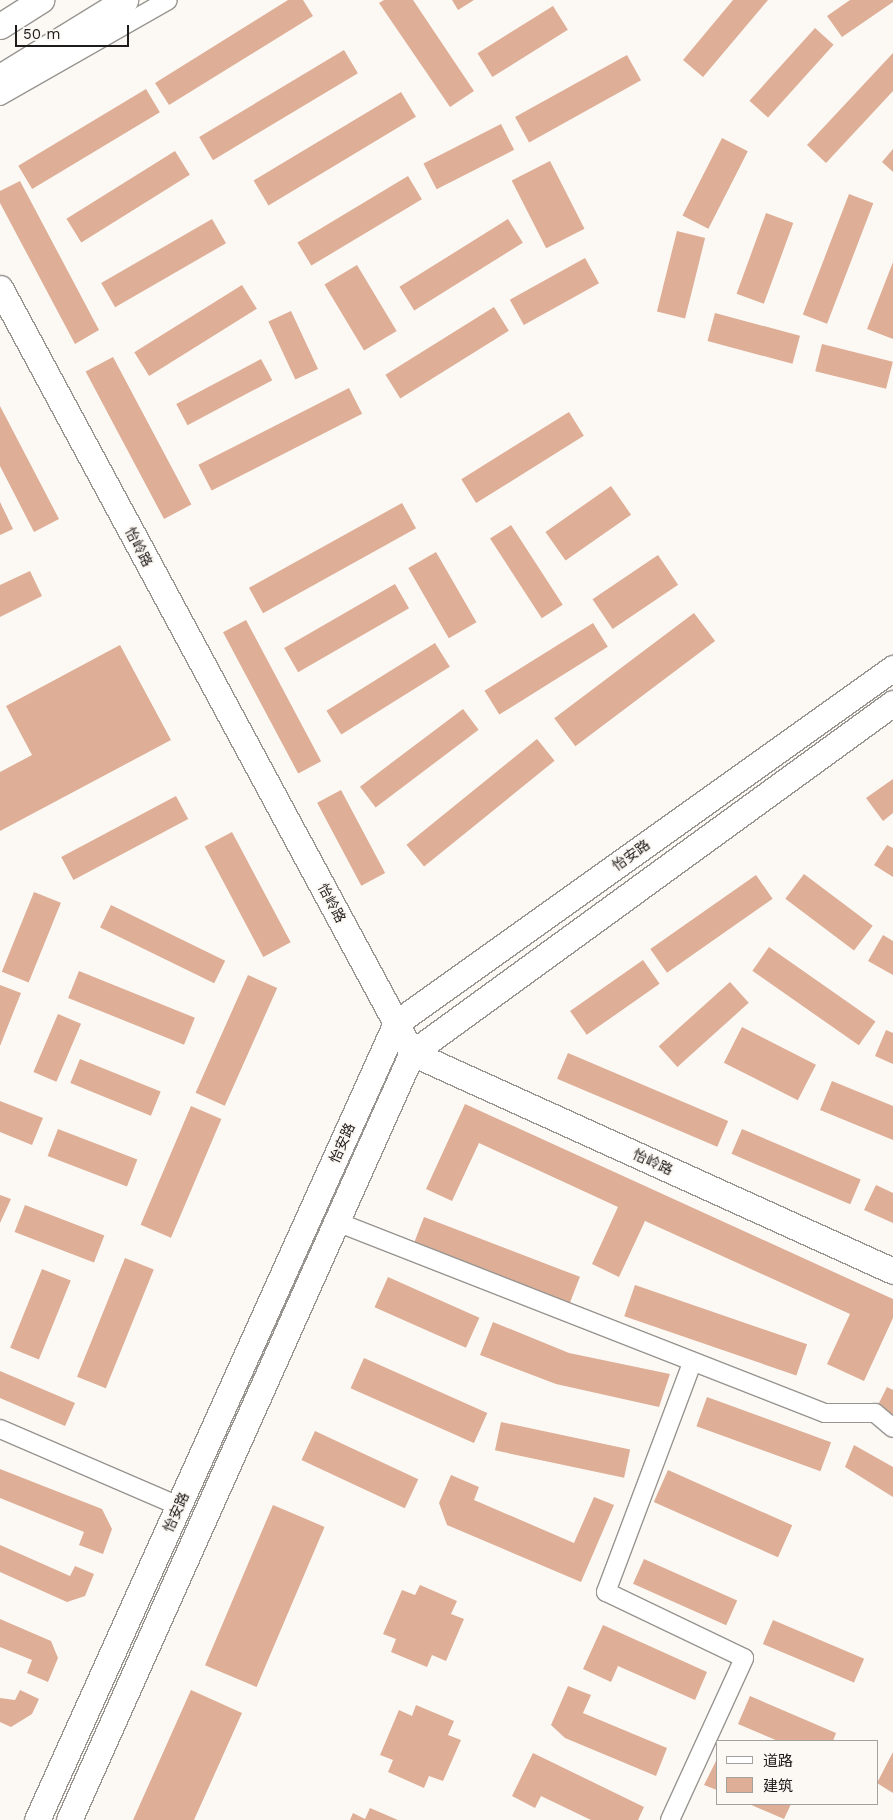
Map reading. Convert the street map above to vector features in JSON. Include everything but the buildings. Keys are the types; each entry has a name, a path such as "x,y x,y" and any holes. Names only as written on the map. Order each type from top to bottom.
{"street":[{"path":"0,26 41,0"},
{"path":"0,77 125,0"},
{"path":"0,96 168,0"},
{"name":"怡岭路","path":"0,288 412,1053 893,1272"},
{"name":"怡安路","path":"37,1820 396,1023 893,668"},
{"path":"412,1053 893,703"},
{"name":"怡安路","path":"69,1820 412,1053"},
{"path":"337,1222 692,1363 825,1413 875,1413 893,1428"},
{"path":"670,1820 744,1658 606,1592 692,1363"},
{"path":"0,1429 179,1506"}]}
